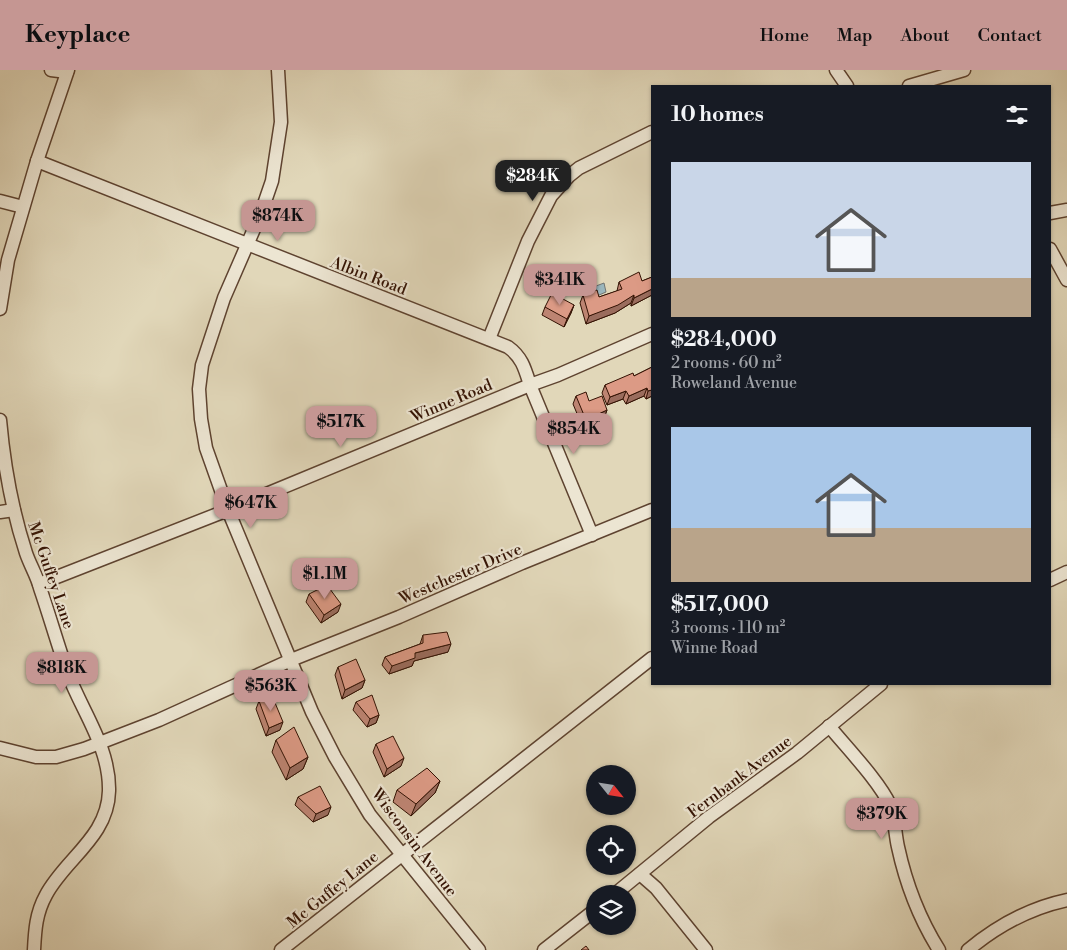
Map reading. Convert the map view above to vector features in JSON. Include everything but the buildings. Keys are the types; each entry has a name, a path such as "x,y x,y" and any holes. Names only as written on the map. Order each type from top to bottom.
{"street":[{"path":"0,309 8,260 37,161 67,71 51,70"},
{"name":"Wisconsin Avenue","path":"278,70 281,122 272,180 248,245 224,298 202,365 199,389 201,419 206,448 228,510 312,712 335,757 370,815 479,950"},
{"path":"836,70 846,85"},
{"path":"912,85 964,70"},
{"path":"489,340 528,241 551,196 569,176 580,168 651,132"},
{"name":"Albin Road","path":"37,161 489,340 517,354 523,363 530,385 592,535"},
{"path":"0,201 23,207"},
{"path":"1051,213 1067,210"},
{"path":"1051,252 1067,280"},
{"name":"Winne Road","path":"39,584 228,510 558,375 651,334"},
{"name":"Mc Guffey Lane","path":"0,420 4,463 26,553 39,584 69,675 100,743 108,775 108,806 94,836 46,894 35,927 34,950"},
{"path":"0,512 14,510"},
{"name":"Westchester Drive","path":"0,748 36,756 56,757 100,743 159,720 291,660 651,510"},
{"path":"1051,580 1067,572"},
{"path":"402,854 651,659"},
{"name":"Fernbank Avenue","path":"626,885 709,817 797,753 880,685"},
{"path":"829,726 878,785 890,806 910,893 927,930 939,950"},
{"name":"Mc Guffey Lane","path":"282,950 402,854"},
{"path":"640,874 656,888 706,950"},
{"path":"968,950 989,933 1026,912 1067,900"},
{"path":"544,950 586,917"}],"water":[{"path":"604,283 606,292 590,299 588,289"}]}
